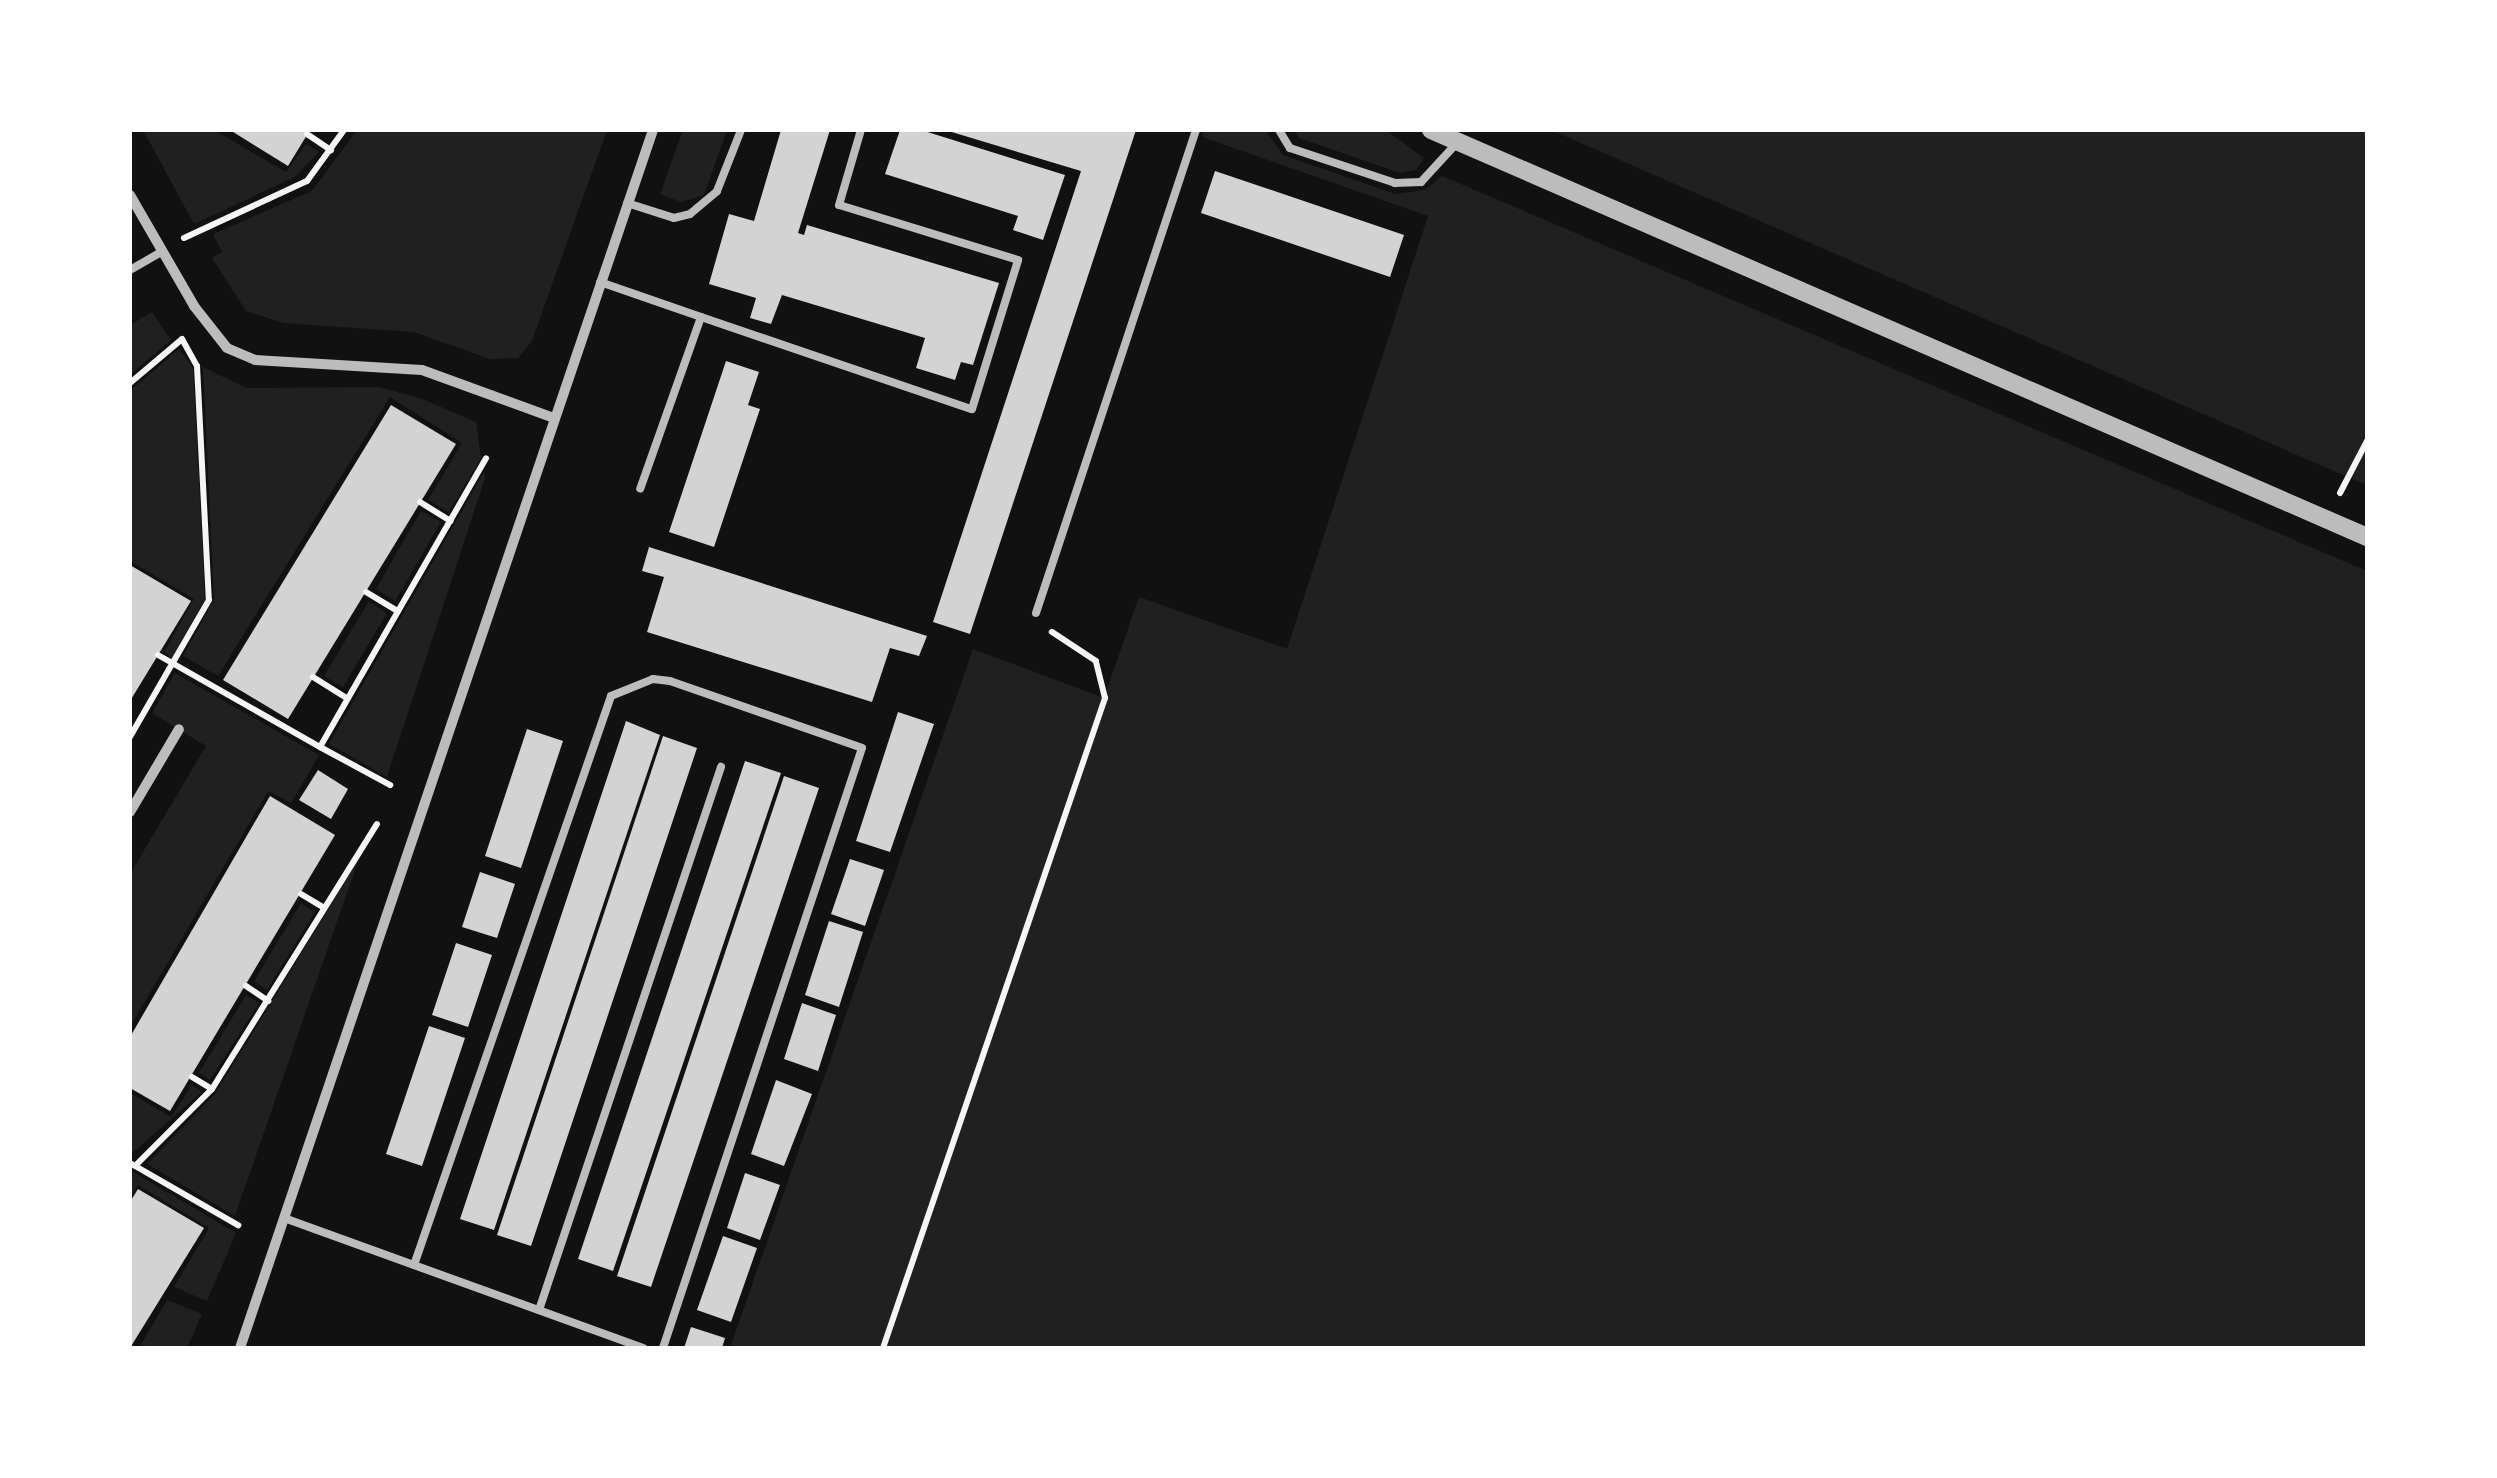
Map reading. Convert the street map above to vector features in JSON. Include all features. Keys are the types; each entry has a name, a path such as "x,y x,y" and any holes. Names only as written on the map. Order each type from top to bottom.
{"street":[{"path":"240,1348 652,130"},
{"path":"1432,130 1456,144 2367,537"},
{"path":"130,196 208,326 227,348 255,360 422,370 554,418"},
{"path":"130,812 179,729"}],"lane":[{"path":"627,203 674,218 690,214 717,191 741,130"},
{"path":"600,282 972,409 1018,260 839,204 861,130"},
{"path":"1036,613 1196,130"},
{"path":"1279,130 1290,148 1394,184 1420,182 1456,144"},
{"path":"130,270 161,252"},
{"path":"640,489 701,317"},
{"path":"414,1265 611,696 653,679 670,681 862,748 664,1348"},
{"path":"539,1310 721,767"},
{"path":"284,1218 643,1348"}],"path":[{"path":"161,252 308,181 344,130"},
{"path":"307,134 331,150"},
{"path":"130,384 182,339 197,366 209,600 130,737"},
{"path":"2338,496 2367,441"},
{"path":"320,746 486,458"},
{"path":"420,502 450,521"},
{"path":"366,592 398,611"},
{"path":"884,1348 1104,698 1096,661 1044,628 1036,613"},
{"path":"158,655 390,785"},
{"path":"313,678 347,698"},
{"path":"238,1226 132,1165 212,1089 377,824"},
{"path":"301,894 324,908"},
{"path":"246,986 268,1001"},
{"path":"192,1077 212,1089"}],"shaded area":[{"path":"143,130 214,130 286,172 306,144 319,152 295,177 194,224"},
{"path":"357,130 607,130 532,341 518,358 490,359 414,332 283,323 246,311 212,258 222,252 213,234 312,191"},
{"path":"683,130 727,130 704,195 681,202 660,194"},
{"path":"1204,130 1265,130 1283,155 1395,194 1425,190 1442,176 2367,571 2367,1348 730,1348 973,649 1104,698 1139,597 1287,649 1428,216 1202,137"},
{"path":"1294,130 1386,130 1424,158 1416,170 1400,173 1299,138"},
{"path":"1551,130 2367,130 2367,485 2350,478"},
{"path":"152,312 171,340 130,375 130,325"},
{"path":"179,349 193,368 205,600 172,658 164,652 194,599 130,561 130,391"},
{"path":"203,367 246,388 378,387 420,398 476,422 481,458 449,512 428,500 462,443 390,397 218,676 183,656 214,599"},
{"path":"484,472 485,478 387,777 329,744"},
{"path":"421,511 441,522 395,601 376,589"},
{"path":"369,601 387,613 343,687 324,676"},
{"path":"175,673 319,755 291,803 268,791 130,1027 130,874 206,746 152,713"},
{"path":"358,861 235,1216 147,1164 215,1094"},
{"path":"301,903 315,912 267,990 254,981"},
{"path":"246,995 259,1003 210,1080 199,1073"},
{"path":"192,1085 202,1092 130,1155 130,1093 171,1117"},
{"path":"130,1170 236,1233 207,1301 174,1287 209,1228 138,1185 130,1197"},
{"path":"167,1300 202,1314 187,1348 139,1348"}],"building":[{"path":"230,130 310,130 288,166"},
{"path":"781,130 830,130 798,233 804,235 807,225 999,283 973,365 961,362 955,380 916,368 925,338 782,295 771,324 750,318 756,298 709,284 729,214 754,221"},
{"path":"900,130 921,130 1065,175 1043,240 1013,230 1018,216 885,174"},
{"path":"945,130 1136,130 970,634 933,622 1081,171"},
{"path":"1215,171 1404,235 1390,277 1201,213"},
{"path":"726,361 759,372 748,405 760,409 714,547 669,532"},
{"path":"391,405 456,444 288,719 223,680"},
{"path":"649,547 927,636 919,656 890,648 872,702 647,632 664,577 642,571"},
{"path":"130,565 191,601 130,701"},
{"path":"898,712 934,724 890,852 856,841"},
{"path":"626,721 660,735 494,1230 460,1219"},
{"path":"527,729 563,741 521,868 485,856"},
{"path":"663,736 697,748 531,1246 497,1235"},
{"path":"745,761 781,773 613,1271 578,1259"},
{"path":"318,770 348,789 331,819 299,800"},
{"path":"784,776 819,788 651,1287 617,1276"},
{"path":"270,796 335,835 170,1111 130,1088 130,1037"},
{"path":"850,859 884,870 865,926 831,914"},
{"path":"480,872 515,884 497,938 462,927"},
{"path":"829,921 863,932 839,1007 805,995"},
{"path":"456,943 492,955 468,1027 432,1015"},
{"path":"802,1003 836,1015 818,1071 784,1059"},
{"path":"429,1026 465,1038 422,1166 386,1154"},
{"path":"776,1080 812,1094 784,1166 751,1154"},
{"path":"745,1173 780,1185 760,1240 727,1228"},
{"path":"138,1189 204,1228 130,1348 130,1202"},
{"path":"723,1236 757,1248 731,1322 697,1310"},
{"path":"691,1327 725,1338 722,1348 684,1348"}]}
